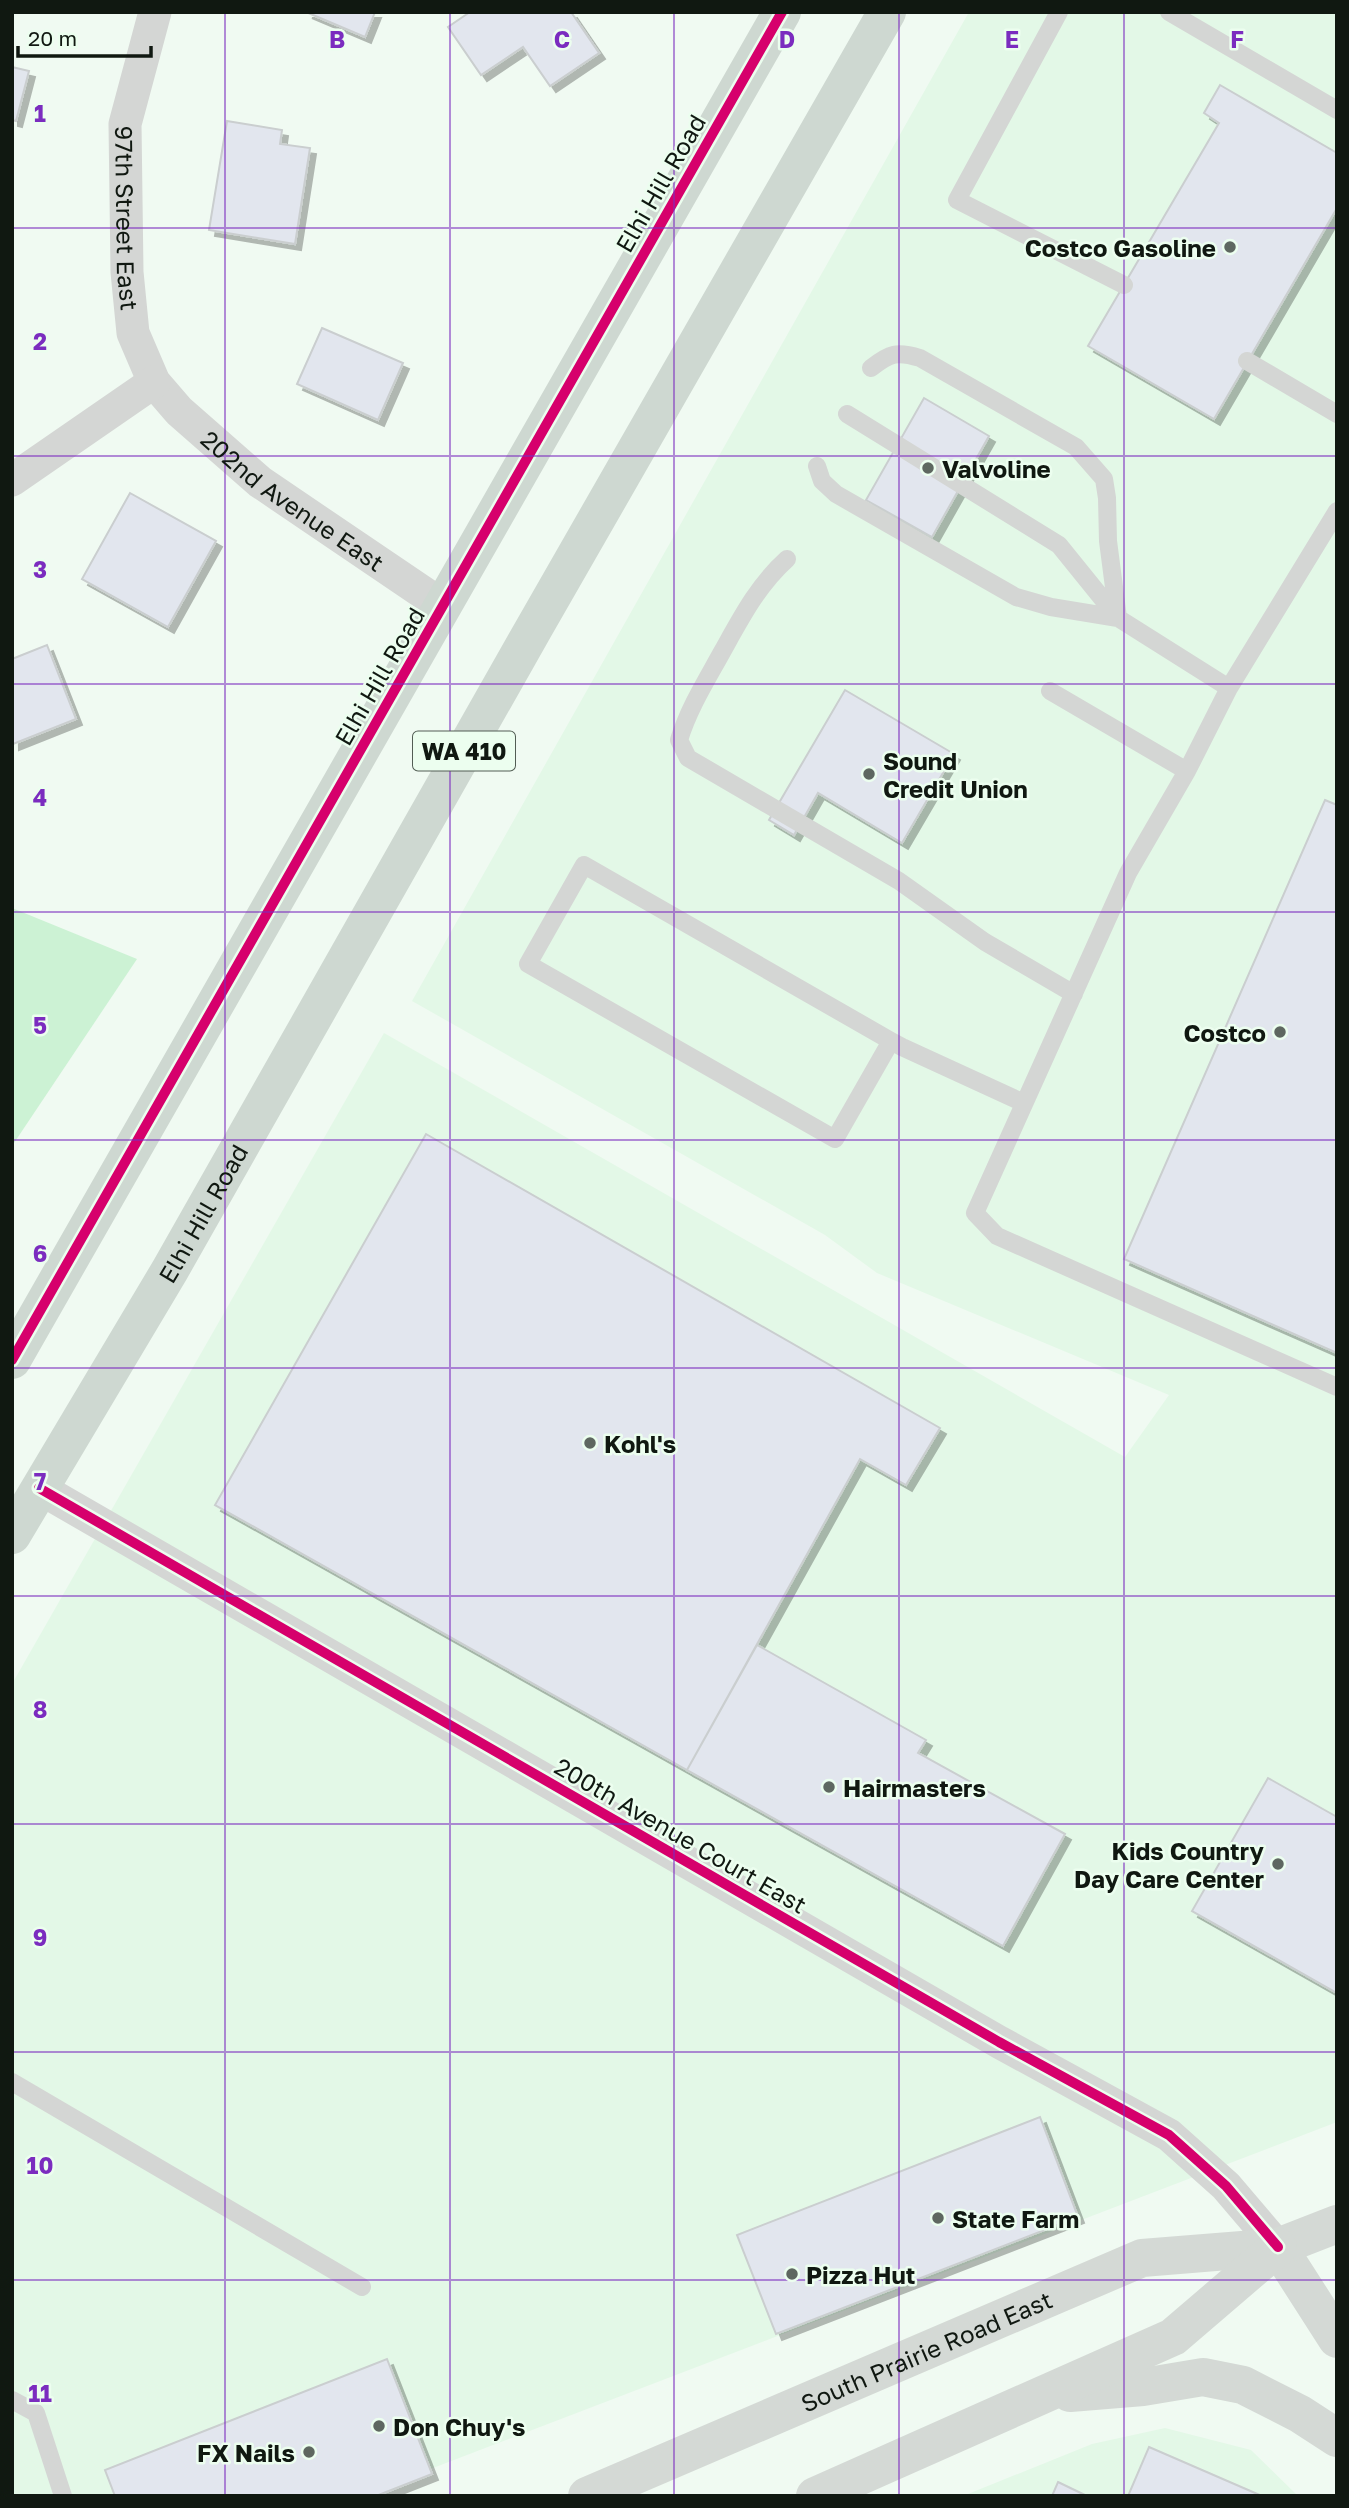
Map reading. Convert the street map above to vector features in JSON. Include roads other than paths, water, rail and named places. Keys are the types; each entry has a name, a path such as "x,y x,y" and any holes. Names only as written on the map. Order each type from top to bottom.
{"main road":[{"name":"Elhi Hill Road","path":"12,1360 782,12"},
{"name":"Elhi Hill Road","path":"12,1535 170,1270 887,12"},
{"name":"South Prairie Road East","path":"587,2496 1142,2258 1278,2247 1337,2224"},
{"name":"South Prairie Road East","path":"815,2496 1173,2337 1278,2247"},
{"name":"200th Avenue Court East","path":"1278,2247 1337,2339"},
{"path":"1043,2395 1143,2387 1203,2377 1243,2385 1300,2414 1337,2438"}],"street":[{"name":"97th Street East","path":"154,382 133,333 127,272 125,124 155,12"},
{"path":"12,480 154,382"},
{"name":"202nd Avenue East","path":"154,382 179,411 260,482 443,606"},
{"name":"200th Avenue Court East","path":"39,1488 999,2042 1169,2134 1226,2186 1278,2247"}],"lane":[{"path":"1059,12 957,200 1124,285"},
{"path":"1169,12 1337,110"},
{"path":"871,368 885,357 903,352 920,358 1076,447 1090,461 1104,479 1108,541 1118,618"},
{"path":"1247,361 1337,414"},
{"path":"848,414 1059,545 1118,618 1229,688"},
{"path":"817,466 822,481 836,495 1016,597 1051,607 1118,618"},
{"path":"1337,511 1229,688 1187,771 1128,873 975,1213 997,1236 1337,1387"},
{"path":"787,559 769,574 754,596 687,716 679,740 688,758 899,881 985,942 1074,994"},
{"path":"1050,691 1187,771"},
{"path":"891,1041 835,1139 528,964 584,865 891,1041 1024,1104"},
{"path":"12,2082 362,2287"},
{"path":"12,2400 36,2413 63,2496"}],"place":[{"name":"Costco Gasoline","path":"1230,247"},
{"name":"Valvoline","path":"928,468"},
{"name":"Sound Credit Union","path":"869,774"},
{"name":"Costco","path":"1280,1032"},
{"name":"Kohl's","path":"590,1443"},
{"name":"Hairmasters","path":"829,1787"},
{"name":"Kids Country Day Care Center","path":"1278,1864"},
{"name":"State Farm","path":"938,2218"},
{"name":"Pizza Hut","path":"792,2274"},
{"name":"Don Chuy's","path":"379,2426"},
{"name":"FX Nails","path":"309,2452"}]}
